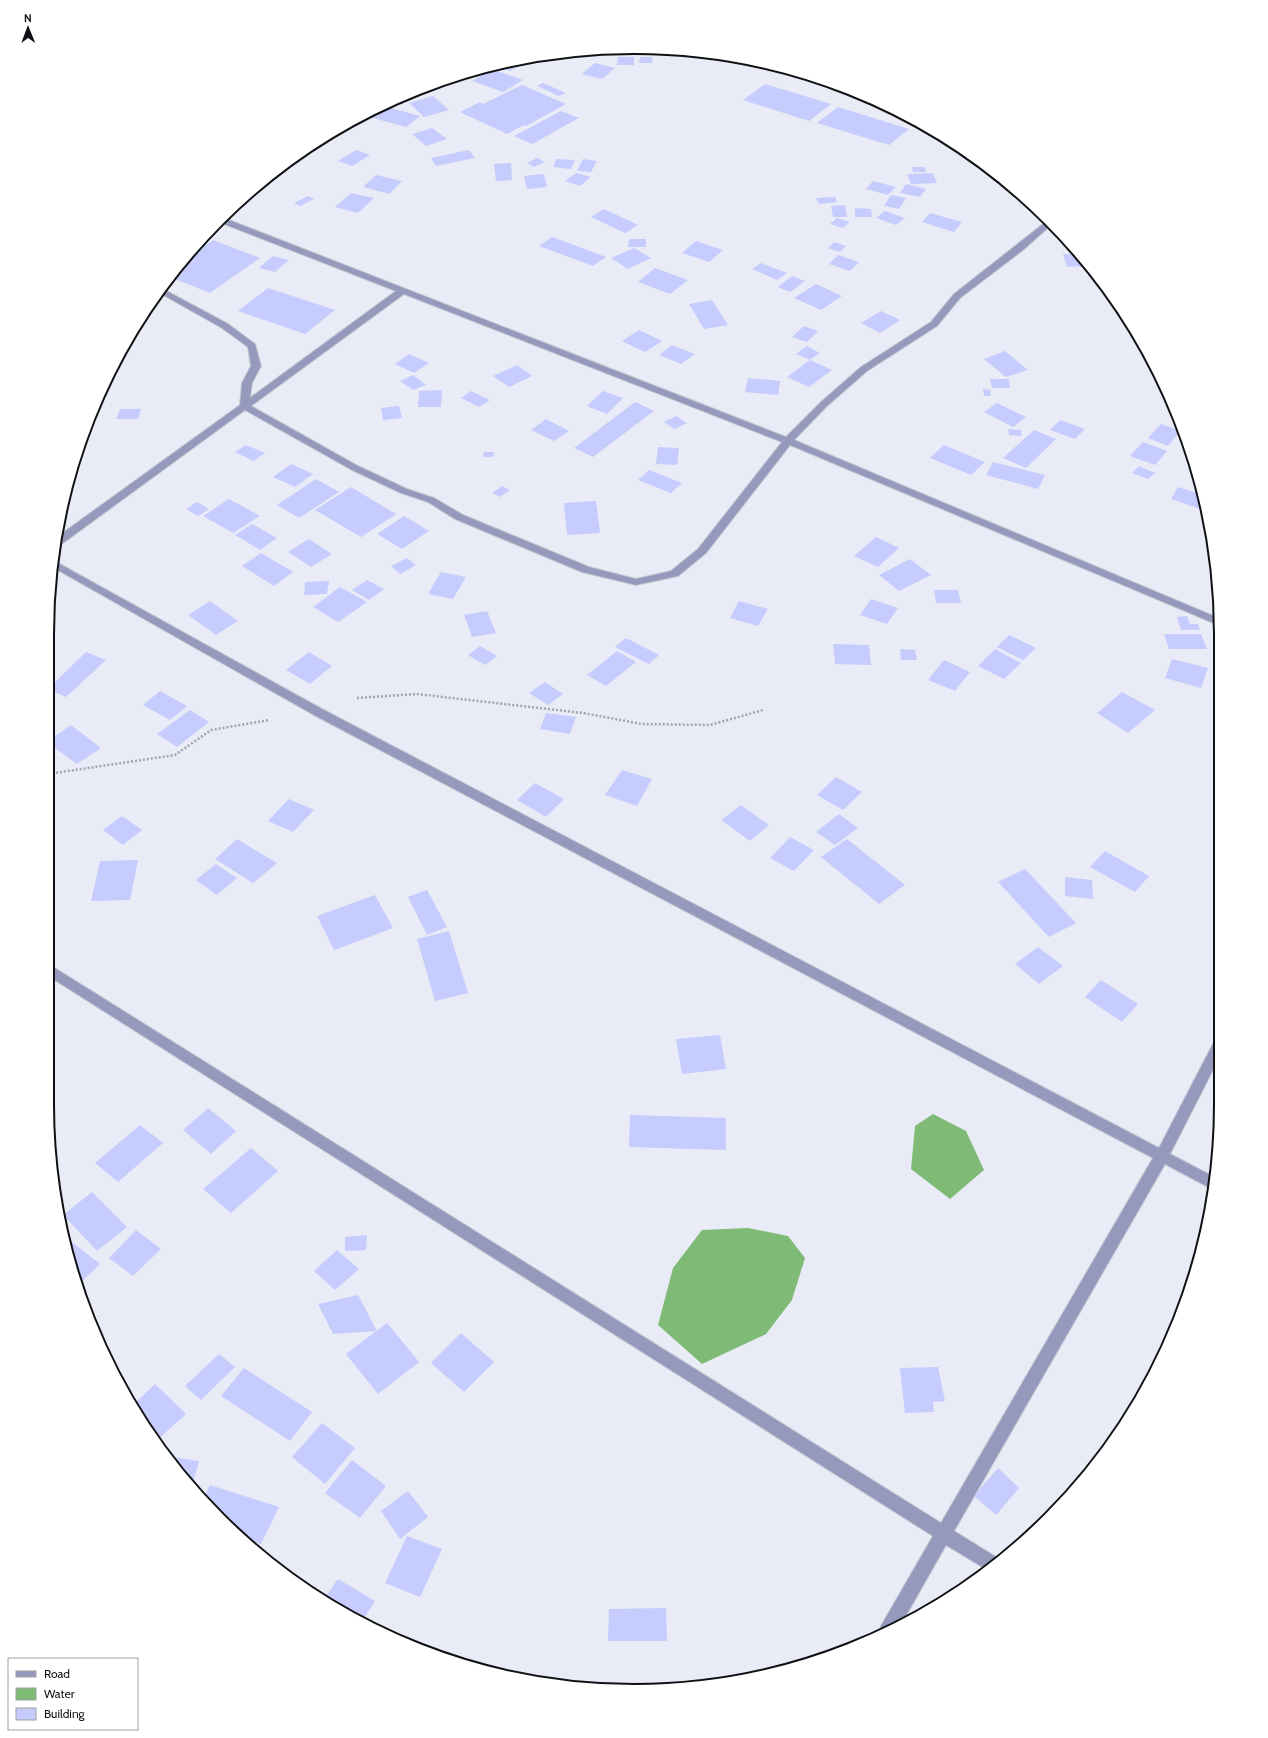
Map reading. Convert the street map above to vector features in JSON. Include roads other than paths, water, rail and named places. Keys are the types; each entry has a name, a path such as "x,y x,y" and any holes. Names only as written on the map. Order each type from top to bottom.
{"street":[{"path":"226,222 788,441 1214,620"},
{"path":"244,406 355,468 404,491 431,500 459,517 586,570 636,582 674,574 702,551 788,441 824,404 864,369 934,324 957,296 1020,248 1046,226"},
{"path":"62,539 402,291"},
{"path":"165,293 225,326 252,346 256,366 247,384 244,406"},
{"path":"58,566 318,712 1209,1180"},
{"path":"54,973 989,1562"},
{"path":"892,1624 1162,1156 1214,1056"}],"water":[{"path":"933,1114 966,1131 984,1170 950,1199 911,1169 915,1126"},
{"path":"748,1228 788,1236 805,1258 792,1300 766,1334 702,1364 658,1325 673,1268 702,1230"}]}
